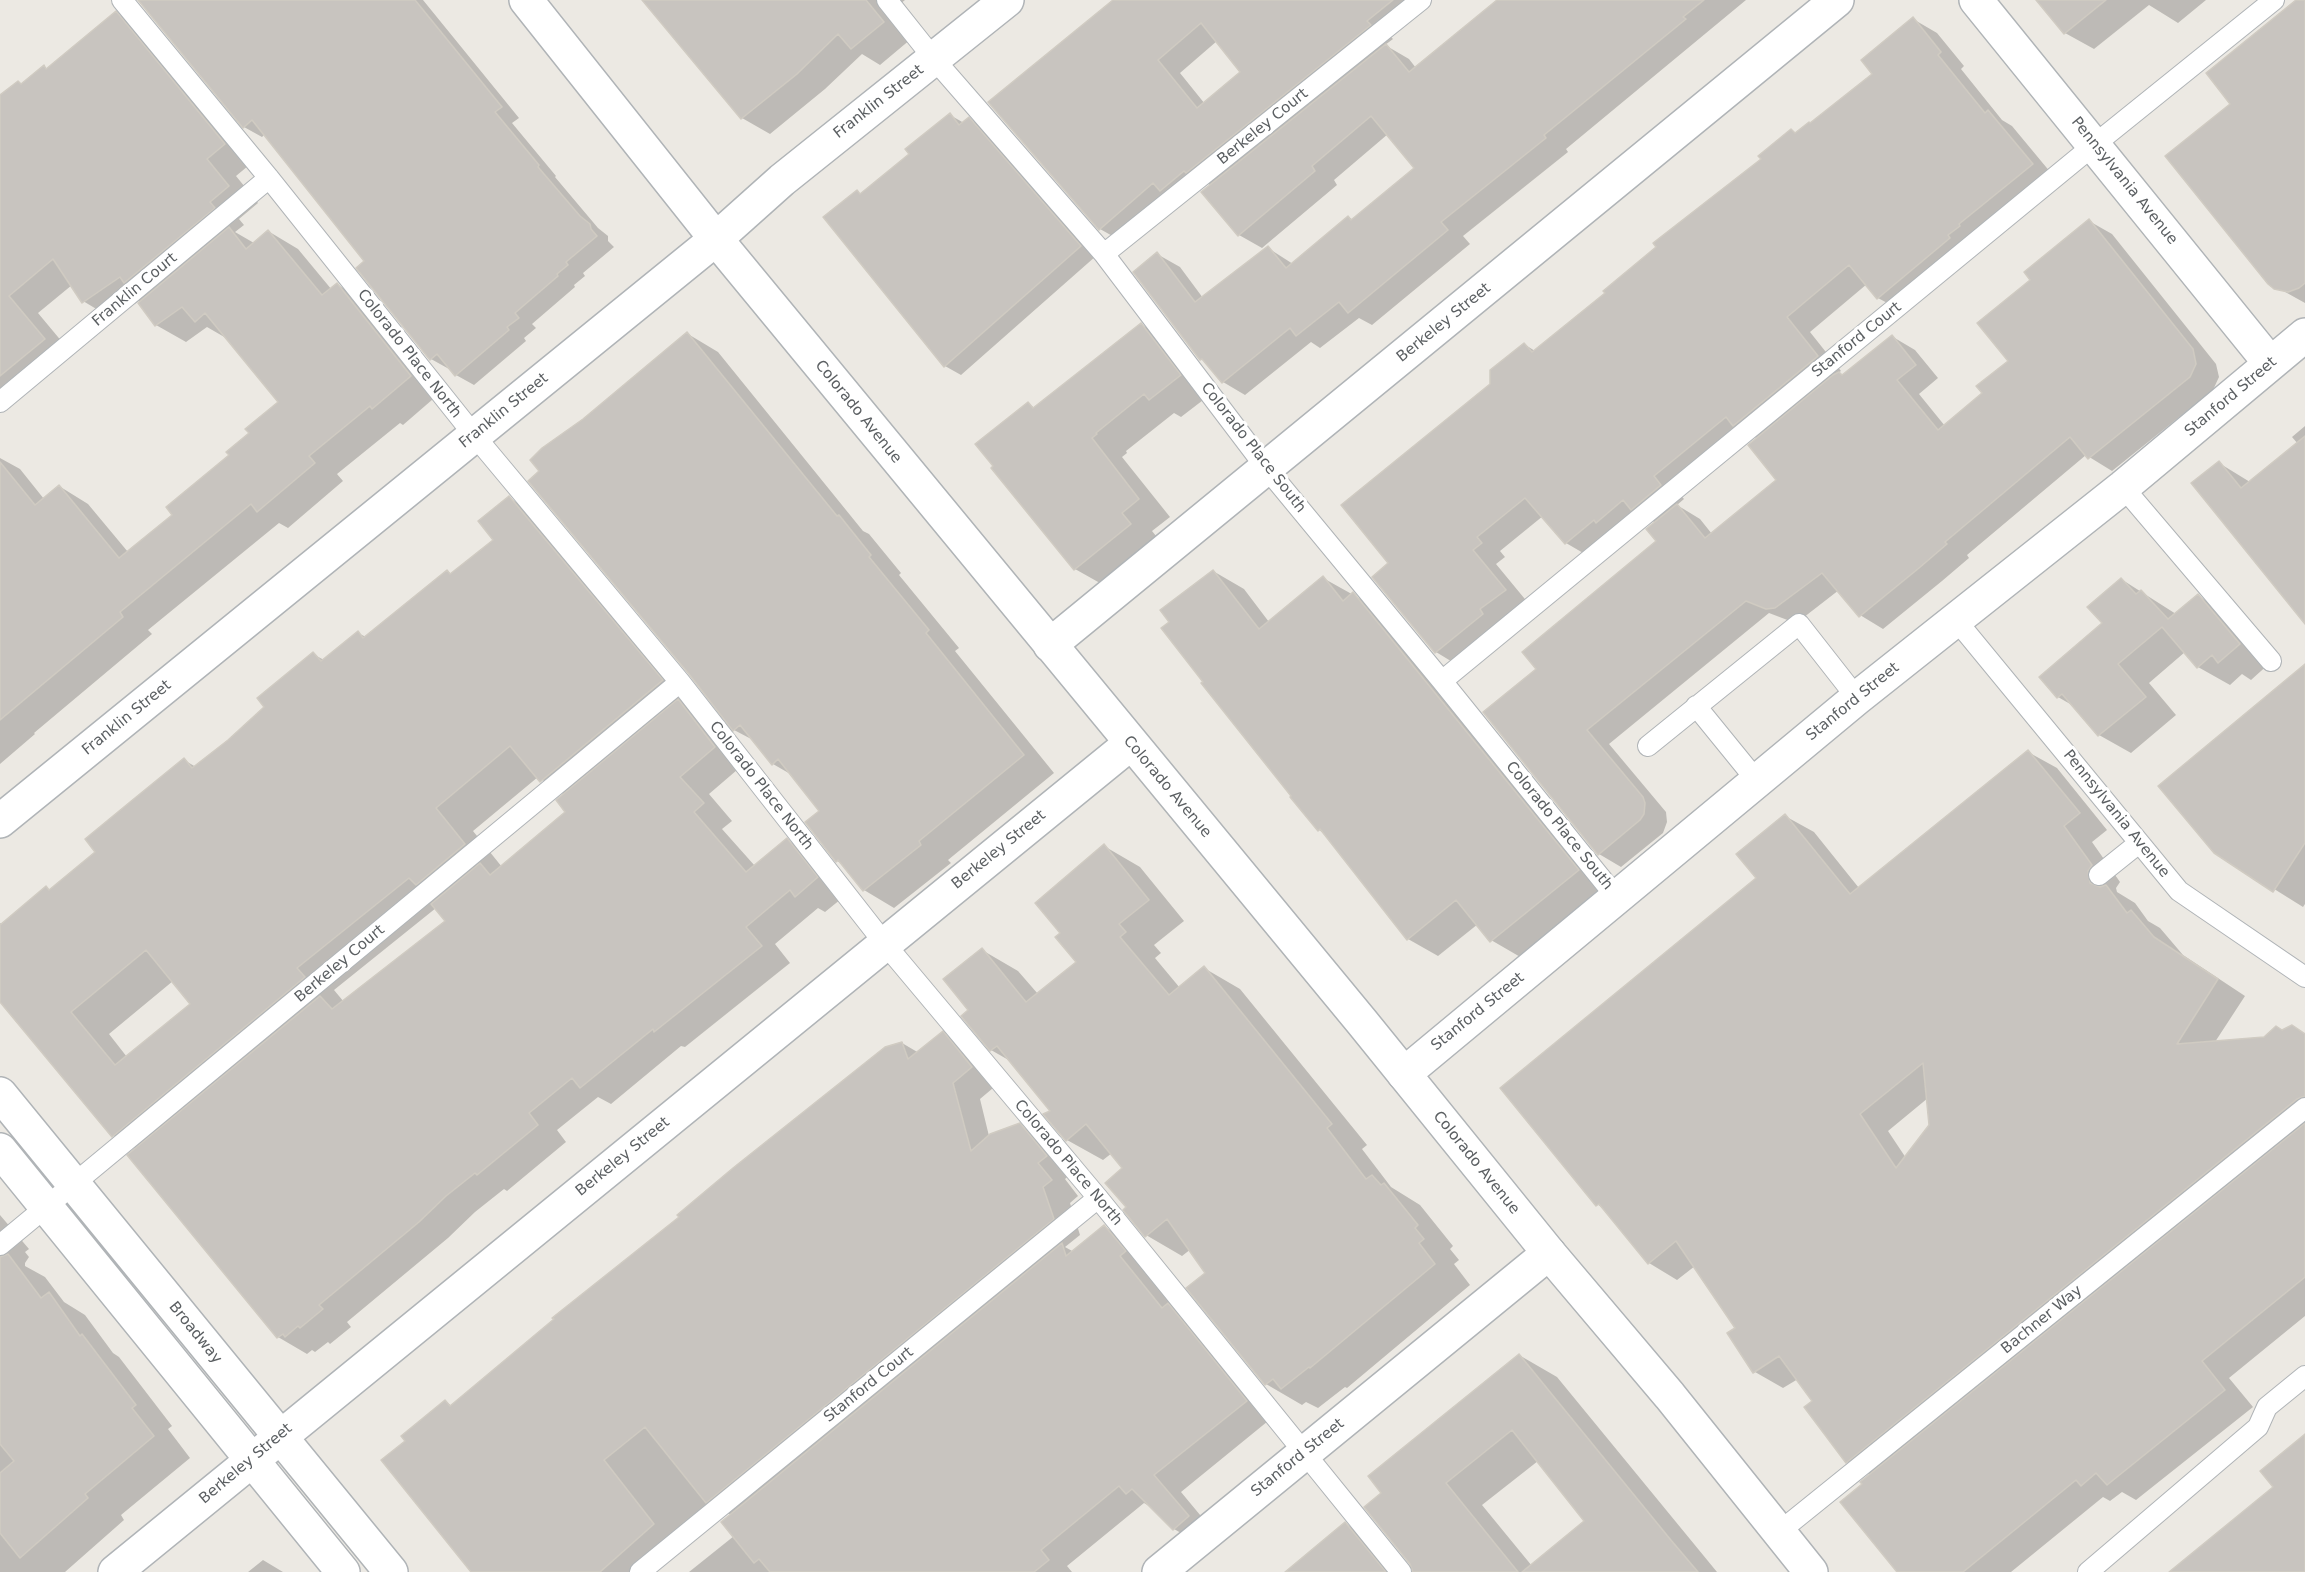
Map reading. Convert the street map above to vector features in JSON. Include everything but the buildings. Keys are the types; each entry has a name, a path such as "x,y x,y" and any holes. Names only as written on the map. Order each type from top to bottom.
{"street":[{"name":"Colorado Avenue","path":"526,0 716,239 1549,1253 1662,1387 1811,1572"},
{"name":"Franklin Street","path":"0,821 716,239 782,180 1007,0"},
{"name":"Berkeley Street","path":"1050,645 1837,0"},
{"name":"Pennsylvania Avenue","path":"1976,0 2270,363"},
{"name":"Stanford Street","path":"1404,1074 1756,781 2122,486 2305,335"},
{"name":"Berkeley Street","path":"115,1572 1131,744"},
{"name":"Broadway","path":"0,1094 391,1572"},
{"path":"0,1150 343,1572"},
{"name":"Stanford Street","path":"1159,1572 1549,1253"}],"lane":[{"name":"Colorado Place North","path":"122,0 269,178 474,435 680,682 885,944 1098,1198 1401,1572"},
{"name":"Colorado Place South","path":"887,0 934,59 1104,254 1267,469 1617,898"},
{"name":"Berkeley Court","path":"1104,254 1421,0"},
{"name":"Stanford Court","path":"1442,681 2094,145 2274,0"},
{"name":"Franklin Court","path":"0,402 269,178"},
{"path":"2122,486 2271,661"},
{"name":"Pennsylvania Avenue","path":"1956,620 2179,891 2305,977"},
{"path":"1648,746 1798,624 1857,699"},
{"name":"Berkeley Court","path":"0,1245 680,682"},
{"path":"1696,706 1756,781"},
{"path":"2099,875 2139,843"},
{"name":"Bachner Way","path":"1779,1532 2305,1108"},
{"name":"Stanford Court","path":"640,1572 1098,1198"},
{"path":"2088,1572 2258,1427 2267,1407 2305,1376"}]}
